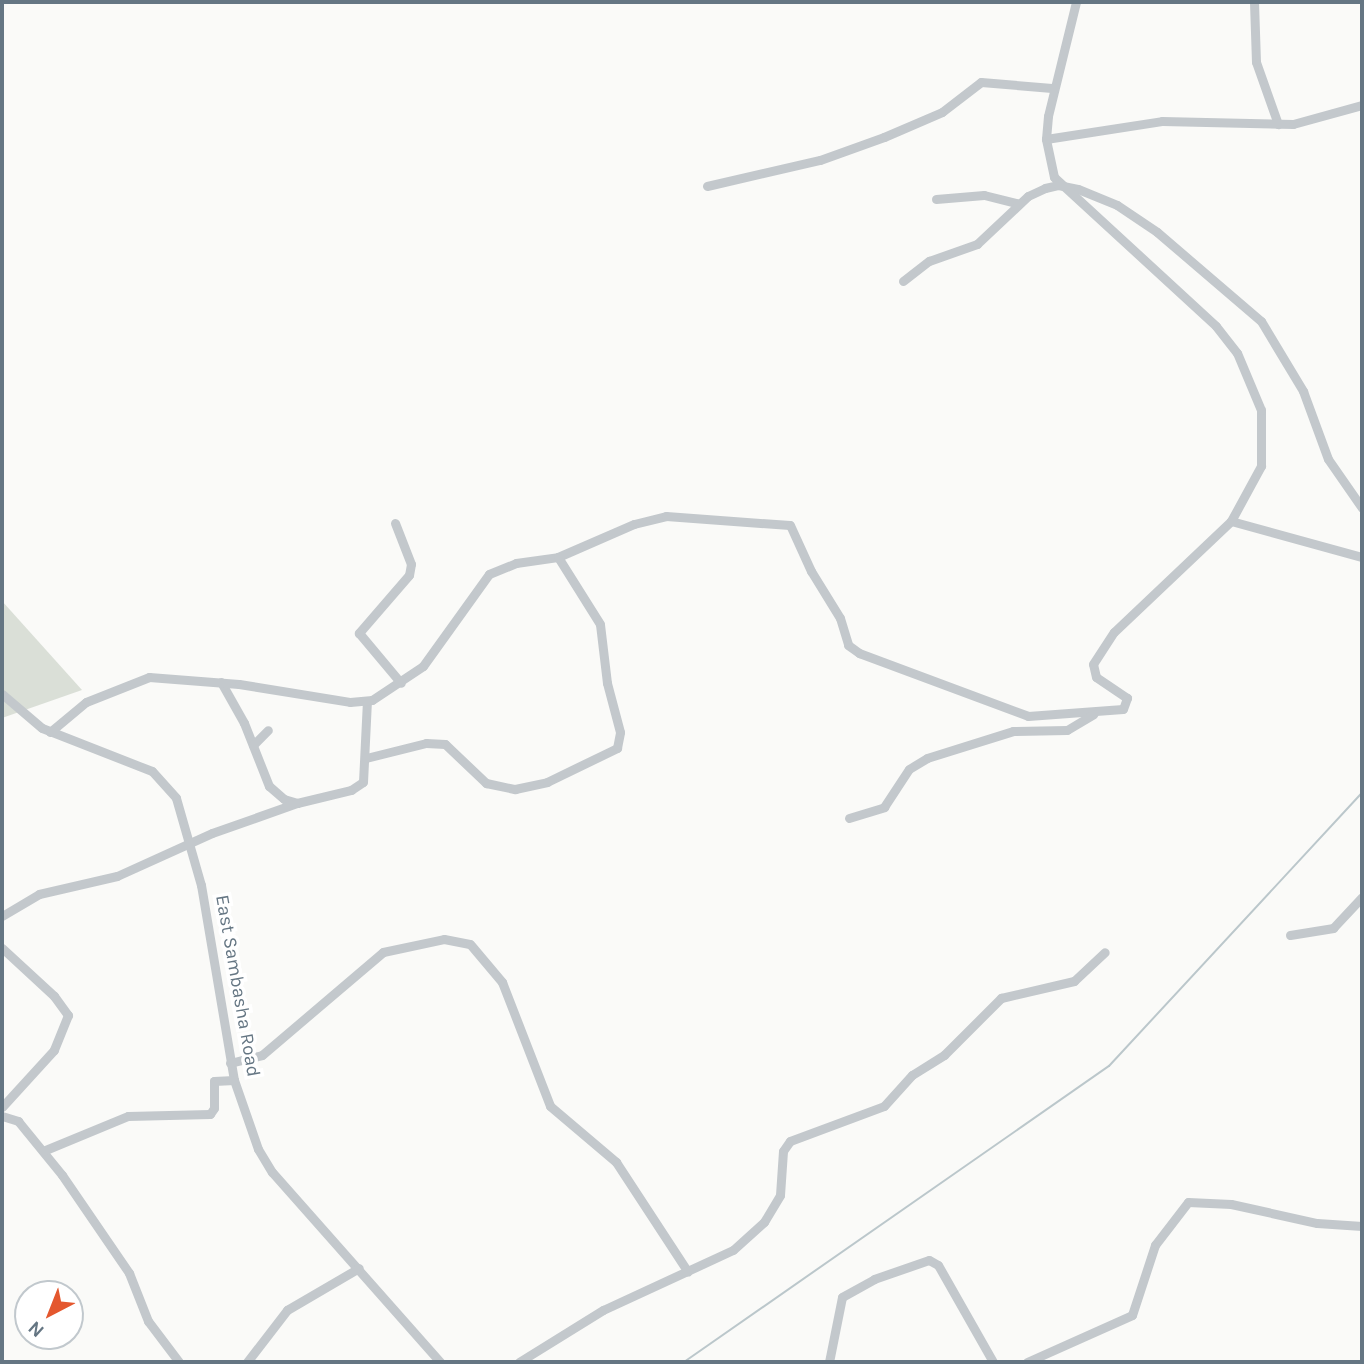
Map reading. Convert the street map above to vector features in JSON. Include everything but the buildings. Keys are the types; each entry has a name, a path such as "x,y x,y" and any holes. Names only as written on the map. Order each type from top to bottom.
{"street":[{"path":"50,732 86,702 137,681 172,676 367,701 401,682 450,634 467,601 489,574 516,563 558,557 634,524 666,516 784,522 795,531 853,650 1015,712 1038,717 1123,709 1129,702 1093,671 1106,641 1231,521 1261,466 1261,410 1243,365 1208,318 1058,185 1046,139 1052,88 1076,2"},
{"path":"1254,2 1256,62 1278,124"},
{"path":"707,186 820,160 884,137 942,112 982,82 1052,88"},
{"path":"1046,139 1162,121 1278,124 1303,122 1362,105"},
{"path":"903,281 929,261 977,244 1019,204 1058,185 1096,195 1137,217 1261,321 1303,391 1328,459 1362,508"},
{"path":"936,199 984,195 1019,204"},
{"path":"1231,521 1362,557"},
{"path":"395,523 411,564 410,575 359,634 401,682"},
{"path":"366,758 426,743 445,744 486,783 515,789 547,782 617,748 620,732 607,683 600,624 558,557"},
{"path":"221,682 274,791 297,803"},
{"name":"East Sambasha Road","path":"2,694 22,715 50,732 152,771 176,799 190,843 230,1063 258,1149 272,1172 440,1362"},
{"path":"2,916 39,894 117,876 190,843 297,803 356,788 365,779 367,701"},
{"path":"849,818 889,804 909,769 927,758 1013,731 1067,730 1095,713"},
{"path":"253,745 268,730"},
{"path":"1290,935 1333,928 1362,897"},
{"path":"230,1063 261,1055 383,952 444,939 470,944 502,982 550,1106 615,1162 688,1272"},
{"path":"2,948 54,996 68,1015 54,1050 2,1107"},
{"path":"519,1362 603,1310 733,1250 764,1222 784,1181 783,1151 790,1141 884,1107 912,1075 944,1055 1001,998 1074,981 1105,952"},
{"path":"43,1151 128,1116 210,1114 214,1108 214,1081 234,1080"},
{"path":"2,1116 18,1121 43,1151 129,1273 148,1321 179,1362"},
{"path":"1027,1362 1132,1315 1155,1245 1188,1202 1231,1204 1317,1223 1362,1226"},
{"path":"829,1362 842,1297 874,1279 929,1260 939,1265 993,1362"},
{"path":"247,1362 287,1310 359,1268"}],"shaded area":[{"path":"2,601 82,690 2,718"}],"waterway":[{"path":"684,1362 1109,1066 1362,793"}]}
